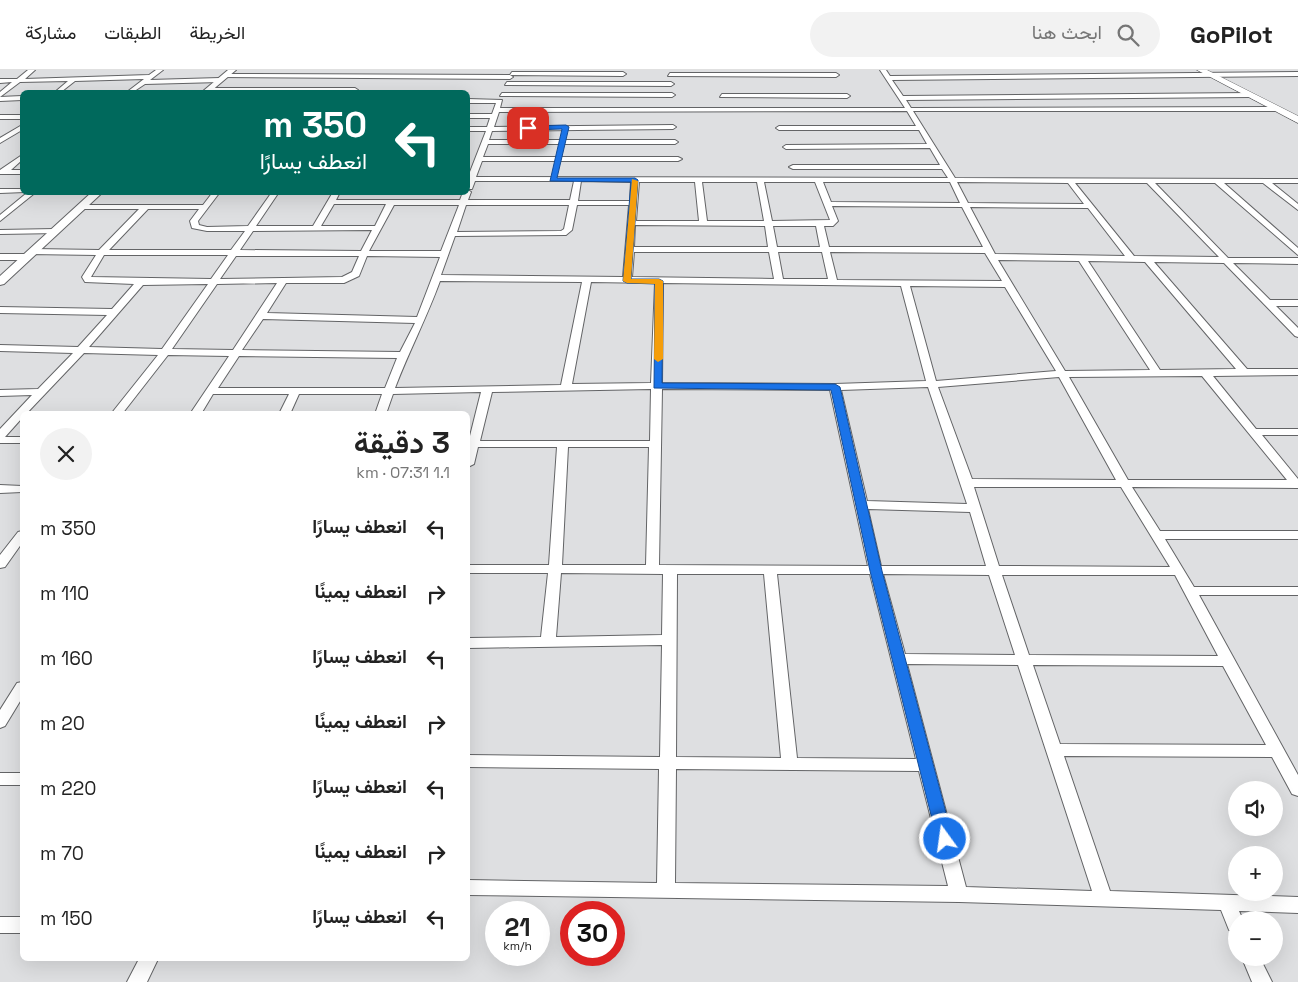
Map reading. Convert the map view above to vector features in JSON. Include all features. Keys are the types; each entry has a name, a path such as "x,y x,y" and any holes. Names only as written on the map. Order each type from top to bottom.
{"main road":[{"path":"1201,70 1298,120"}],"street":[{"path":"0,95 32,70"},
{"path":"98,78 105,70"},
{"path":"133,90 160,70"},
{"path":"209,90 232,70"},
{"path":"308,76 313,70"},
{"path":"355,90 372,70"},
{"path":"413,76 417,70"},
{"path":"883,70 953,181 991,253 1088,417 1124,483 1179,571 1298,790"},
{"path":"1031,70 1045,85"},
{"path":"1103,70 1121,86"},
{"path":"144,82 308,76 623,72 621,84"},
{"path":"679,169 673,127 670,72 718,75 754,72 835,72 854,110"},
{"path":"470,179 511,73"},
{"path":"888,78 1111,78 1298,74"},
{"path":"718,75 725,110"},
{"path":"306,90 319,76"},
{"path":"0,81 152,77"},
{"path":"966,78 972,84"},
{"path":"60,90 74,79"},
{"path":"507,84 671,84"},
{"path":"555,170 566,127 568,110 576,84"},
{"path":"721,90 844,90"},
{"path":"978,91 994,110"},
{"path":"1051,91 1070,110"},
{"path":"1127,91 1149,110"},
{"path":"470,101 573,95 672,95"},
{"path":"902,98 1250,95"},
{"path":"0,99 20,98"},
{"path":"470,116 568,110 1276,109"},
{"path":"774,110 796,179"},
{"path":"0,117 20,116"},
{"path":"470,129 673,127"},
{"path":"0,141 20,128"},
{"path":"779,128 921,128"},
{"path":"485,142 675,142"},
{"path":"789,157 932,146"},
{"path":"789,157 944,167"},
{"path":"2,172 20,158"},
{"path":"479,159 555,170 578,180 635,180 679,169"},
{"path":"470,179 555,170 679,169 698,179 1071,182 1298,181"},
{"path":"2,172 20,172"},
{"path":"760,178 779,282"},
{"path":"698,179 703,223"},
{"path":"632,223 830,224 834,221 818,179"},
{"path":"452,234 563,233 568,230 578,180"},
{"path":"627,281 635,180"},
{"path":"1217,181 1298,252"},
{"path":"1265,181 1298,208"},
{"path":"1071,182 1132,259"},
{"path":"1150,182 1298,334"},
{"path":"0,191 20,191"},
{"path":"2,215 29,195"},
{"path":"0,282 95,195"},
{"path":"215,195 194,221 194,226 198,228 377,228"},
{"path":"118,411 165,352 274,195"},
{"path":"316,228 336,195"},
{"path":"381,411 403,355 421,320 466,195"},
{"path":"1285,197 1298,197"},
{"path":"332,202 633,203"},
{"path":"146,207 102,252 86,277 88,280 140,282 344,280 356,274 364,253 391,202"},
{"path":"826,204 1090,206"},
{"path":"82,207 205,207"},
{"path":"819,224 833,282"},
{"path":"0,232 55,232"},
{"path":"629,249 825,250 991,253 1082,258 1298,261"},
{"path":"0,257 30,254 102,252 444,254"},
{"path":"1082,258 1157,373"},
{"path":"1147,259 1244,372"},
{"path":"436,278 1009,284"},
{"path":"198,411 284,280"},
{"path":"566,388 587,280"},
{"path":"652,571 658,386 659,281"},
{"path":"22,411 81,350 140,282"},
{"path":"905,283 932,384 967,483 994,570 1103,897"},
{"path":"1268,303 1298,304"},
{"path":"0,310 114,312"},
{"path":"260,316 421,320"},
{"path":"0,348 403,355"},
{"path":"1204,372 1297,484"},
{"path":"212,391 487,390 658,386 835,387 932,384 1062,374 1298,372"},
{"path":"835,387 876,571 959,894"},
{"path":"470,456 487,390"},
{"path":"0,393 39,392"},
{"path":"286,411 296,392"},
{"path":"0,435 20,413"},
{"path":"1254,432 1298,432"},
{"path":"0,440 20,440"},
{"path":"473,444 656,444"},
{"path":"548,642 555,570 563,444"},
{"path":"967,483 1297,484"},
{"path":"0,489 20,489"},
{"path":"862,505 975,508"},
{"path":"1156,535 1298,535"},
{"path":"0,564 20,537"},
{"path":"470,570 1179,571"},
{"path":"666,891 670,571"},
{"path":"770,571 790,764"},
{"path":"1190,591 1298,591"},
{"path":"470,643 669,640"},
{"path":"899,659 1228,661"},
{"path":"0,722 20,690"},
{"path":"1054,750 1277,751"},
{"path":"470,761 926,765"},
{"path":"0,779 20,779"},
{"path":"470,888 959,894 1103,897 1298,905"},
{"path":"1226,902 1230,911"},
{"path":"0,925 20,925"},
{"path":"137,982 148,961"},
{"path":"1255,966 1262,982"}],"slow traffic":[{"path":"635,181 627,281 659,281 658,359"}],"route":[{"path":"528,128 566,127 553,180 635,180 627,281 659,281 658,386 835,387 876,571 945,839"}]}
